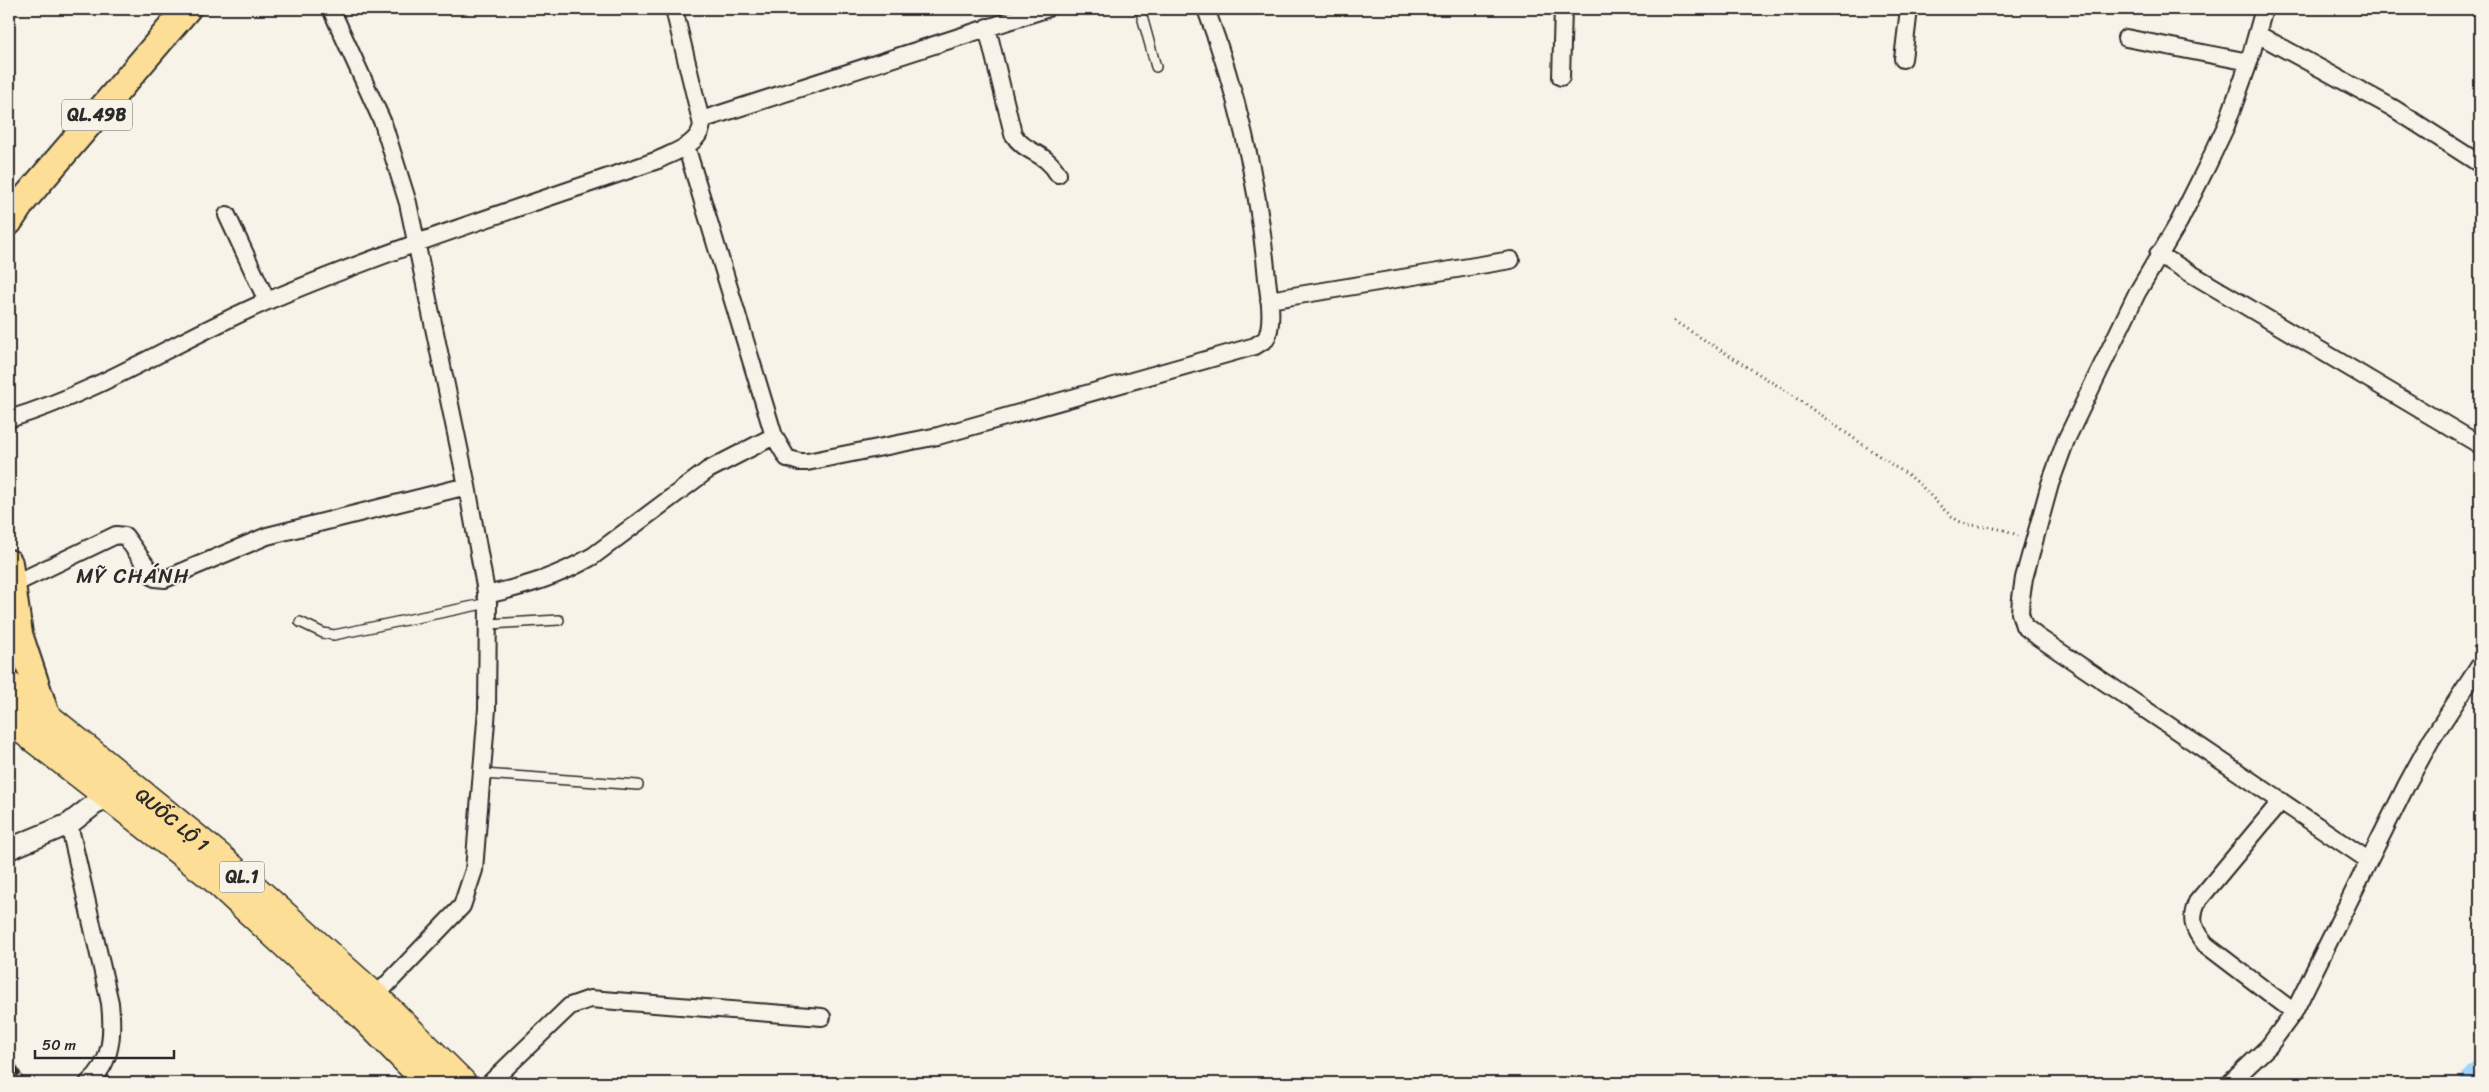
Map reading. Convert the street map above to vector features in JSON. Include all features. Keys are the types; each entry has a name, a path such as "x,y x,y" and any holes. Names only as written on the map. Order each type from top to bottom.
{"highway":[{"name":"QUỐC LỘ 1","path":"9,686 219,856 368,1005 430,1083"},
{"name":"QUỐC LỘ 1","path":"9,719 214,877 462,1083"}],"main road":[{"name":"QL.49B","path":"9,222 23,201 187,9"},
{"path":"10,574 19,634 61,760"}],"street":[{"path":"331,9 383,123 408,203 467,486 487,599 489,624 487,709 482,774 474,870 467,897 462,906 368,1005"},
{"path":"9,419 79,391 267,302 417,244 658,160 686,146 698,135 701,120 674,9"},
{"path":"701,120 1046,9"},
{"path":"686,146 774,436 786,458 807,462 938,436 1004,419 1262,343 1269,334 1269,300 1259,201 1250,159 1206,9"},
{"path":"1561,77 1563,9"},
{"path":"1903,59 1909,9"},
{"path":"2264,9 2258,35 2226,126 2179,222 2158,254 2093,379 2066,440 2050,484 2033,545 2020,598 2020,612 2024,626 2368,860"},
{"path":"987,27 1013,134 1022,144 1049,160 1058,174"},
{"path":"2258,35 2337,76 2393,108 2480,164"},
{"path":"2126,38 2249,62"},
{"path":"227,214 267,302"},
{"path":"2158,254 2480,444"},
{"path":"1269,300 1511,260"},
{"path":"487,599 574,567 593,556 708,470 774,436"},
{"path":"10,574 116,535 125,536 155,578 165,579 267,536 467,486"},
{"path":"2230,1083 2269,1046 2294,1012 2368,860 2431,740 2480,665"},
{"path":"9,848 69,824 100,800 109,797"},
{"path":"2281,801 2198,902 2192,919 2198,936 2206,945 2294,1012"},
{"path":"69,824 110,1003 112,1021 111,1048 106,1060 88,1083"},
{"path":"490,1083 570,1006 581,1000 602,998 822,1017"}],"lane":[{"path":"1140,9 1156,67"},
{"path":"300,622 323,633 334,635 487,599"},
{"path":"489,624 559,620"},
{"path":"482,774 638,785"}],"path":[{"path":"1674,321 1786,391 1895,467 1910,474 1959,522 2002,528 2033,545"}],"waterway":[{"path":"2477,1083 2480,1078"}],"railway":[{"path":"9,1056 23,1083"}],"district":[{"name":"MỸ CHÁNH","path":"133,576"}]}
